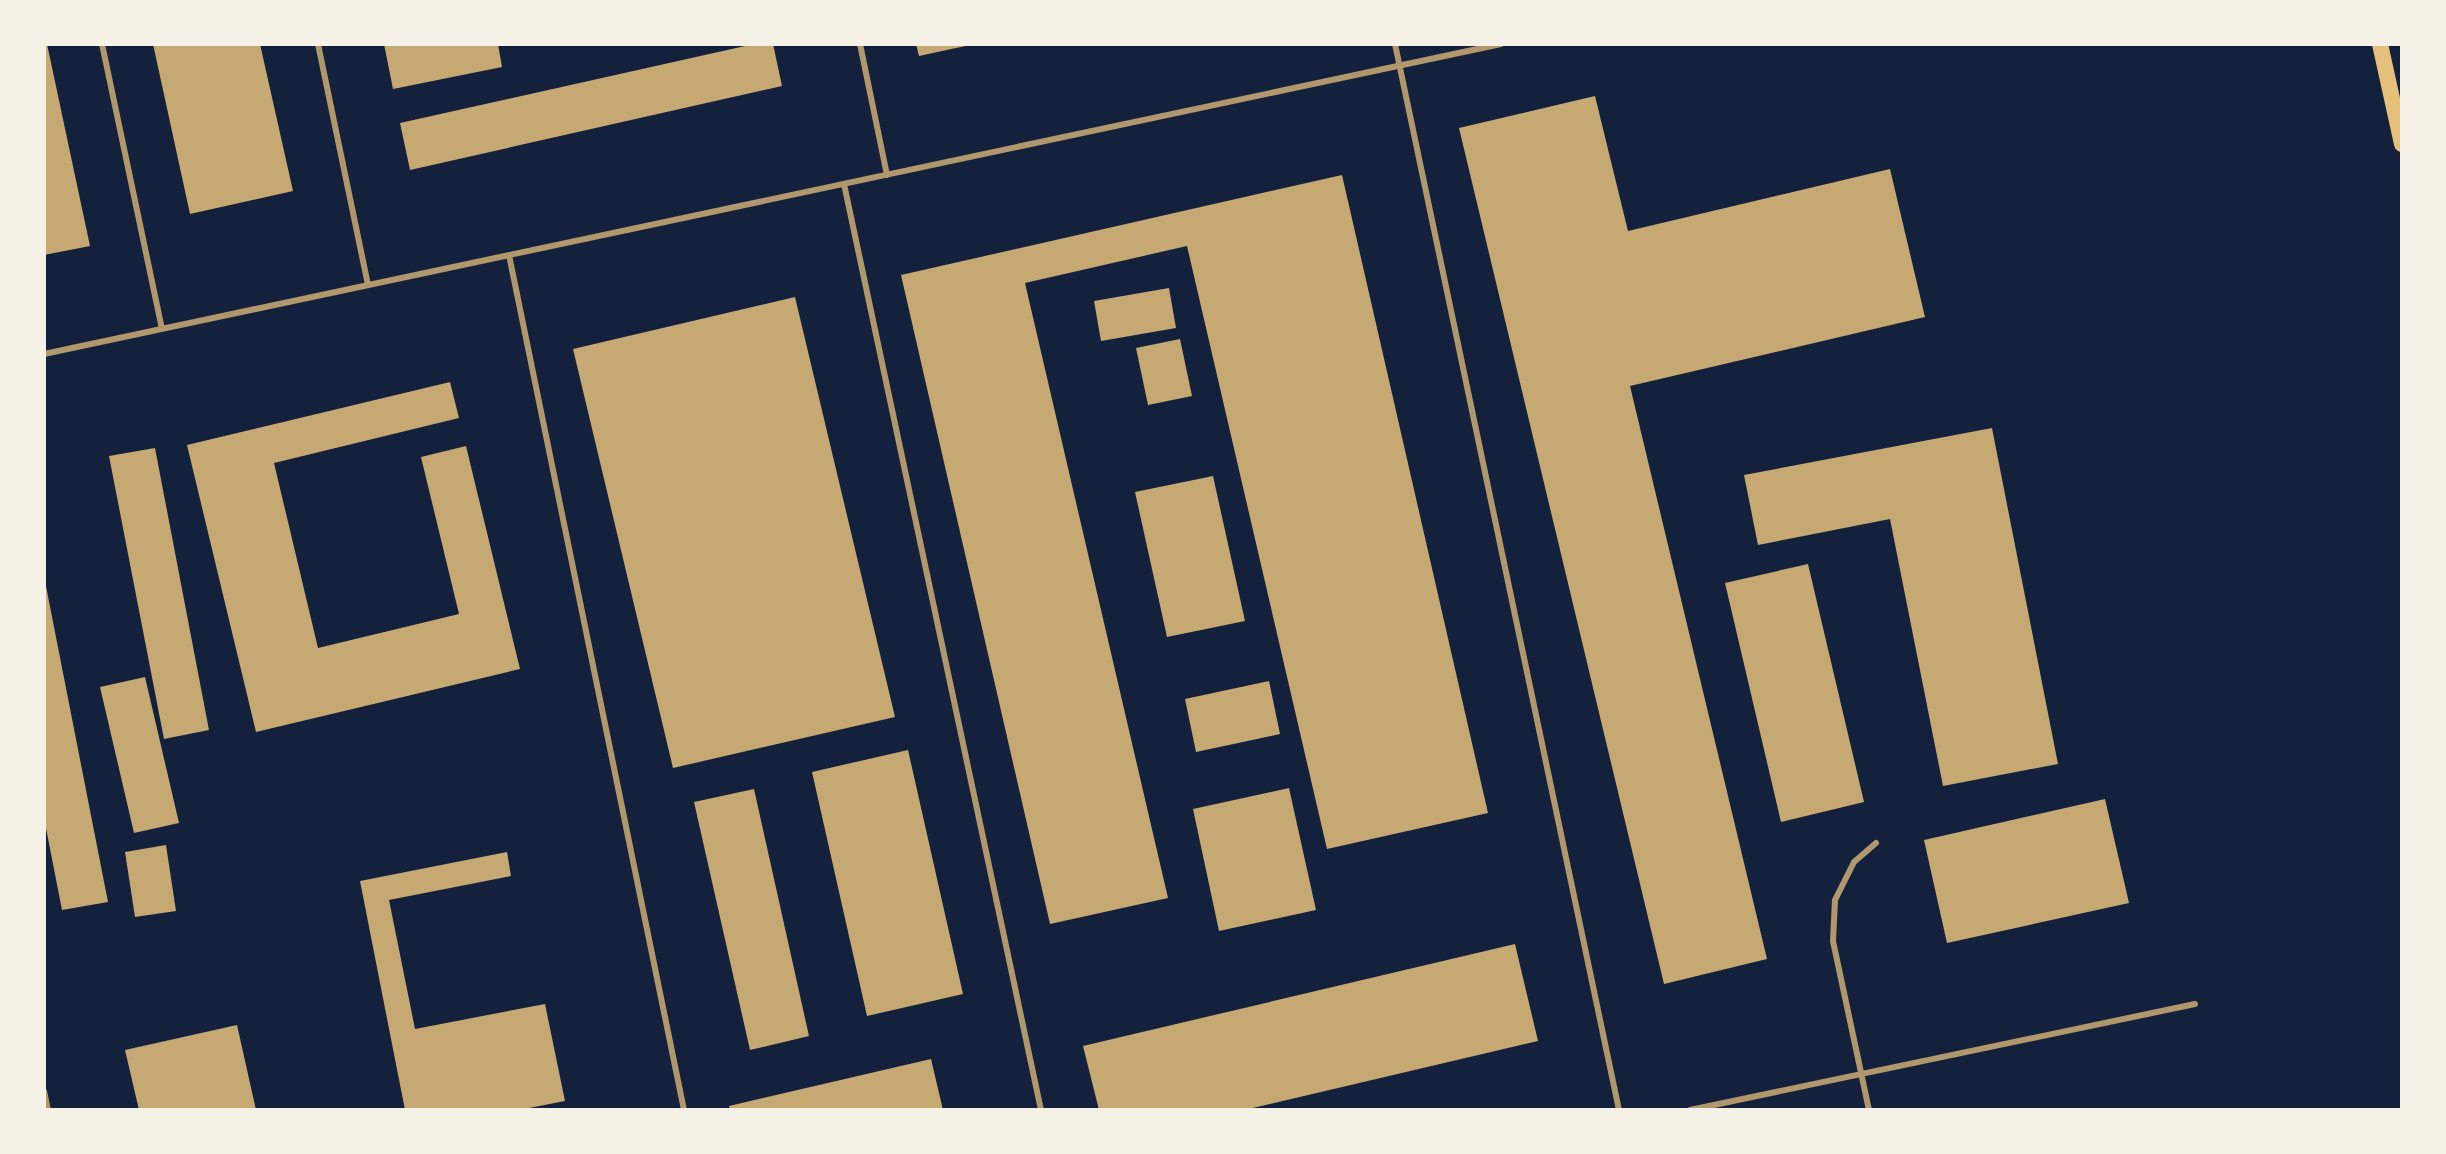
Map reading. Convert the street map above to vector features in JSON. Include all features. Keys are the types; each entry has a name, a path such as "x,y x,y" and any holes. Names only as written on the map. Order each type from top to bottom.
{"main road":[{"path":"2380,44 2402,144"}],"lane":[{"path":"102,44 162,329"},
{"path":"318,44 368,285"},
{"path":"860,44 887,175"},
{"path":"1395,44 1619,1110"},
{"path":"44,354 1501,44"},
{"path":"844,184 1041,1110"},
{"path":"509,255 684,1110"},
{"path":"1869,1110 1833,941 1835,900 1854,862 1876,843"},
{"path":"1690,1110 2195,1004"},
{"path":"44,1091 48,1110"}],"building":[{"path":"44,44 47,44 90,246 44,255"},
{"path":"153,44 260,44 293,191 190,214"},
{"path":"384,44 498,44 502,67 393,89"},
{"path":"754,44 773,44 782,86 410,170 400,123"},
{"path":"916,44 970,44 970,45 919,56"},
{"path":"1595,96 1628,231 1890,169 1925,317 1630,386 1767,959 1664,984 1459,128"},
{"path":"1342,175 1488,813 1327,849 1187,246 1025,283 1168,898 1050,924 901,275"},
{"path":"1169,288 1176,328 1101,341 1094,301"},
{"path":"795,297 895,717 673,768 573,349"},
{"path":"1180,339 1192,396 1148,405 1136,348"},
{"path":"450,382 459,418 274,463 318,648 459,614 421,457 466,446 520,669 256,732 187,445"},
{"path":"1992,428 2058,764 1943,786 1890,519 1758,545 1744,475"},
{"path":"155,448 209,730 164,739 109,456"},
{"path":"1213,476 1245,621 1167,637 1135,492"},
{"path":"1808,564 1864,802 1781,822 1725,583"},
{"path":"44,576 108,902 62,910 44,818"},
{"path":"145,677 179,823 134,833 100,687"},
{"path":"1269,681 1280,734 1196,752 1185,699"},
{"path":"908,750 963,994 867,1016 812,772"},
{"path":"1289,788 1316,910 1219,931 1193,809"},
{"path":"754,789 809,1036 750,1050 694,802"},
{"path":"2105,799 2129,903 1947,943 1924,840"},
{"path":"166,845 176,911 135,917 125,852"},
{"path":"507,852 511,876 389,900 415,1029 545,1004 565,1101 519,1110 405,1110 360,881"},
{"path":"1515,944 1538,1041 1244,1110 1099,1110 1083,1046"},
{"path":"237,1025 256,1110 139,1110 125,1050"},
{"path":"931,1059 943,1110 730,1110 729,1106"}]}
